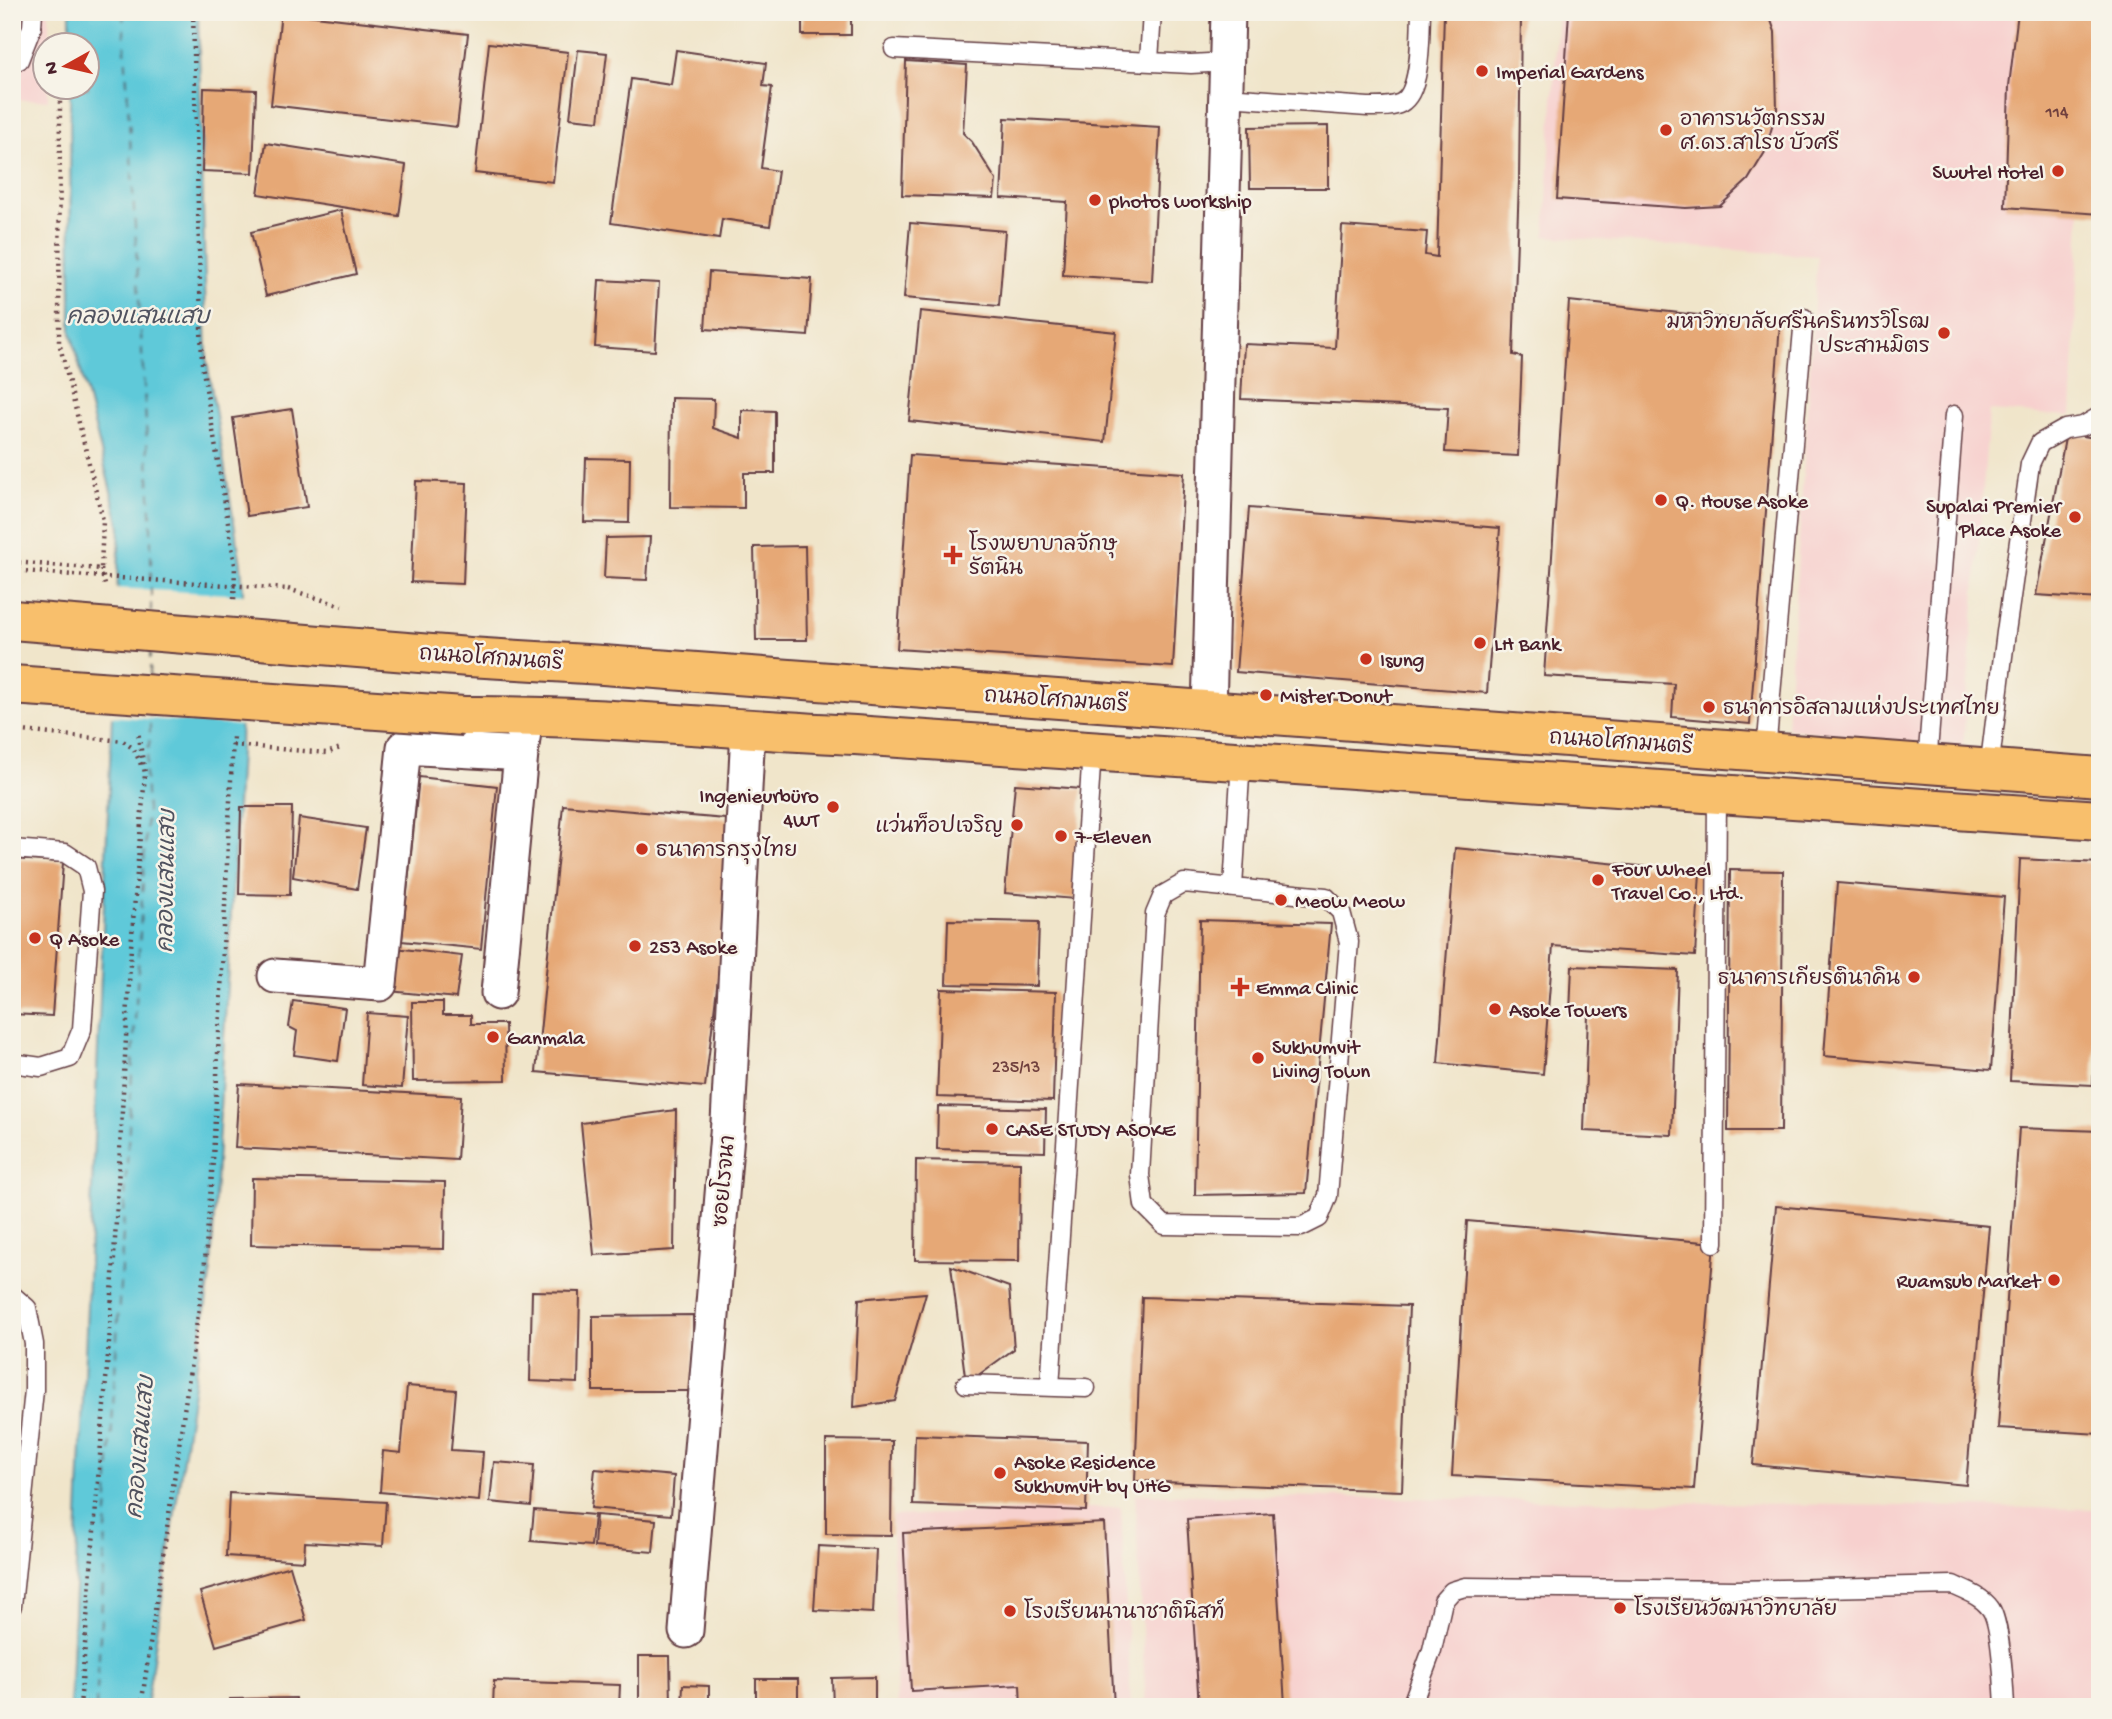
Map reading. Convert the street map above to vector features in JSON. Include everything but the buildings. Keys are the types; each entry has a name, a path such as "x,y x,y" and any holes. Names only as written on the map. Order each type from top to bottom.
{"main road":[{"name":"ถนนอโศกมนตรี","path":"12,620 469,657 1766,752 1856,753 1927,765 2100,777"},
{"path":"12,685 464,716 593,718 2100,820"}],"street":[{"path":"1209,711 1228,12"},
{"path":"498,993 526,716"},
{"name":"ซอยโรจนา","path":"686,1631 728,1122 748,730"},
{"path":"275,976 380,984 404,747 521,754"}],"lane":[{"path":"12,62 19,60 32,27 33,12"},
{"path":"1149,61 1152,12"},
{"path":"1226,97 1368,107 1400,104 1408,98 1417,71 1421,12"},
{"path":"894,49 1191,64 1227,62"},
{"path":"1766,752 1804,318"},
{"path":"1927,765 1954,415"},
{"path":"1989,770 2030,464 2040,443 2064,429 2083,426 2100,416"},
{"path":"1050,1387 1092,751"},
{"path":"1233,887 1241,761"},
{"path":"1714,1243 1717,794"},
{"path":"12,849 65,853 86,867 92,891 82,1029 71,1058 41,1067 12,1063"},
{"path":"1184,883 1233,887 1326,897 1341,912 1349,942 1328,1196 1319,1218 1301,1227 1164,1225 1144,1205 1140,1175 1155,914 1163,895 1184,883"},
{"path":"12,1295 27,1308 34,1344 34,1390 12,1606"},
{"path":"966,1384 1086,1388"},
{"path":"1411,1707 1432,1650 1443,1601 1452,1591 1465,1587 1737,1590 1953,1585 1976,1596 1992,1610 2000,1647 2006,1707"}],"path":[{"path":"192,12 202,363 235,565 234,607"},
{"path":"60,102 59,342 103,520 101,569 107,596"},
{"path":"12,562 101,569"},
{"path":"12,570 288,589 353,609"},
{"path":"80,1707 110,1330 131,947 145,774 137,729"},
{"path":"12,730 123,741 134,749 145,774"},
{"path":"141,1707 204,1273 213,1160 233,731"},
{"path":"233,745 327,753 345,745"}],"shaded area":[{"path":"12,12 49,12 49,32 32,32 32,100 12,100"},
{"name":"มหาวิทยาลัยศรีนครินทรวิโรฒ ประสานมิตร","path":"1558,12 2100,12 2080,213 2071,416 1989,411 1963,747 1787,729 1817,256 1545,236"},
{"name":"โรงเรียนวัฒนาวิทยาลัย","path":"1135,1494 2100,1509 2100,1707 1146,1707"},
{"name":"โรงเรียนนานาชาตินิสท์","path":"1121,1507 1131,1707 897,1707 892,1516"}],"water":[{"name":"คลองแสนแสบ","path":"70,12 198,12 207,362 241,564 243,591 240,752 211,1270 146,1707 70,1707 120,527 71,332 70,102 102,102 102,32 70,32"}],"pier":[{"path":"114,588 246,595 244,726 109,716"}],"ferry route":[{"path":"123,12 151,513 151,612"},
{"path":"150,649 150,675"},
{"path":"96,1707 147,810 145,774 150,712"}],"place":[{"name":"Imperial Gardens","path":"1482,71"},
{"name":"อาคารนวัตกรรม ศ.ดร.สาโรช บัวศรี","path":"1666,130"},
{"name":"Swutel Hotel","path":"2058,171"},
{"name":"photos workship","path":"1095,200"},
{"name":"มหาวิทยาลัยศรีนครินทรวิโรฒ ประสานมิตร","path":"1944,333"},
{"name":"Q. House Asoke","path":"1661,500"},
{"name":"Supalai Premier Place Asoke","path":"2075,517"},
{"name":"โรงพยาบาลจักษุ รัตนิน","path":"953,555"},
{"name":"LH Bank","path":"1480,643"},
{"name":"Isung","path":"1366,659"},
{"name":"Mister Donut","path":"1266,695"},
{"name":"ธนาคารอิสลามแห่งประเทศไทย","path":"1709,707"},
{"name":"Ingenieurbüro 4WT","path":"833,807"},
{"name":"แว่นท็อปเจริญ","path":"1017,825"},
{"name":"7-Eleven","path":"1061,836"},
{"name":"ธนาคารกรุงไทย","path":"642,849"},
{"name":"Four Wheel Travel Co., Ltd.","path":"1598,880"},
{"name":"Meow Meow","path":"1281,900"},
{"name":"Q Asoke","path":"35,938"},
{"name":"253 Asoke","path":"635,946"},
{"name":"ธนาคารเกียรตินาคิน","path":"1914,977"},
{"name":"Emma Clinic","path":"1240,987"},
{"name":"Asoke Towers","path":"1495,1009"},
{"name":"Ganmala","path":"493,1037"},
{"name":"Sukhumvit Living Town","path":"1258,1058"},
{"name":"CASE STUDY ASOKE","path":"992,1129"},
{"name":"Ruamsub Market","path":"2054,1280"},
{"name":"Asoke Residence Sukhumvit by UHG","path":"1000,1473"},
{"name":"โรงเรียนวัฒนาวิทยาลัย","path":"1620,1608"},
{"name":"โรงเรียนนานาชาตินิสท์","path":"1010,1611"}]}
